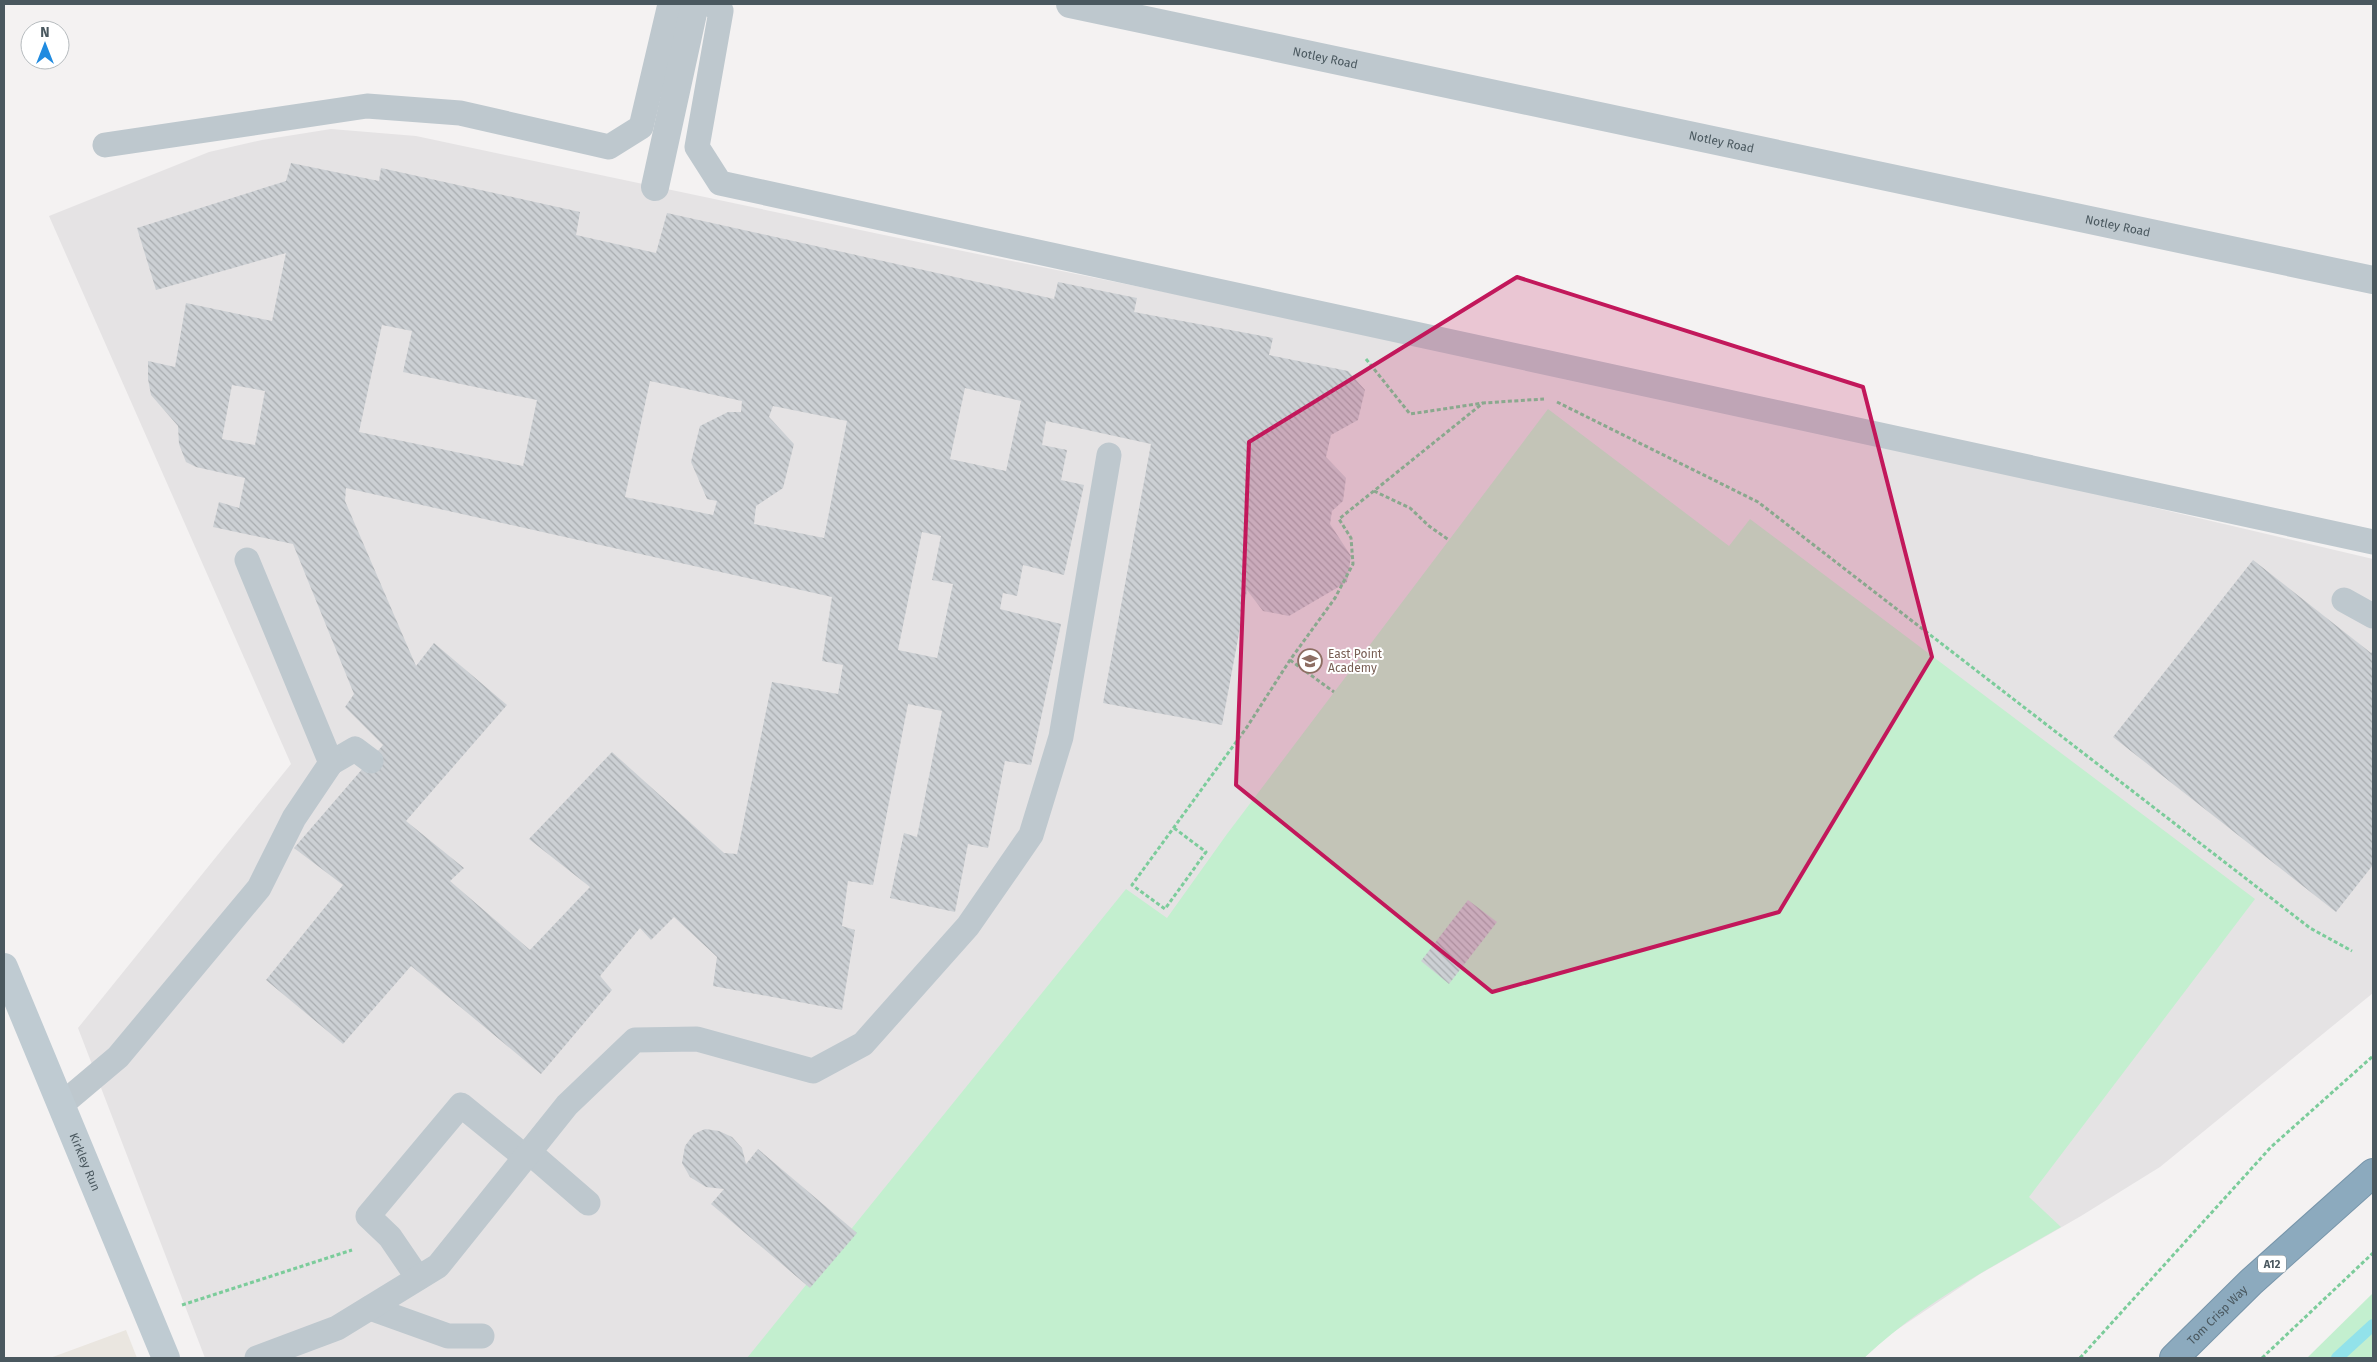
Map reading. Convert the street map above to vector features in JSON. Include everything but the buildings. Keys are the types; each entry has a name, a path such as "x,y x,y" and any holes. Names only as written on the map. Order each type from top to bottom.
{"highway":[{"name":"Tom Crisp Way","path":"2174,1358 2251,1282 2373,1173"}],"street":[{"path":"655,187 696,4"},
{"name":"Notley Road","path":"1070,4 2373,280"},
{"name":"Kirkley Run","path":"4,967 166,1358"}],"lane":[{"path":"104,145 367,106 460,113 609,147 640,127 670,4 672,4"},
{"path":"710,4 722,11 697,147 720,183 2373,542"},
{"path":"257,1358 337,1328 438,1266 567,1105 636,1040 697,1039 812,1070 863,1044 968,926 1031,835 1058,746 1109,455"},
{"path":"247,560 331,763"},
{"path":"2344,600 2373,616"},
{"path":"61,1105 118,1057 259,888 294,818 331,763 356,750 371,760"},
{"path":"418,1278 390,1237 368,1216 461,1105 527,1154 588,1203"},
{"path":"370,1308 448,1336 482,1336"}],"path":[{"path":"1362,354 1410,414 1484,403 1550,399 1758,502 2310,928 2352,951"},
{"path":"1174,828 1206,852 1165,909 1132,885 1247,727 1290,660 1335,598 1353,564 1351,538 1339,519 1484,403"},
{"path":"1374,491 1410,508 1429,526 1449,540"},
{"path":"1290,660 1334,692"},
{"path":"2080,1358 2271,1147 2373,1056"},
{"path":"148,1315 226,1292 390,1237"},
{"path":"2262,1358 2373,1253"}],"highlighted area":[{"path":"1517,277 1863,387 1932,657 1779,912 1492,992 1236,785 1249,442"}],"shaded area":[{"name":"East Point Academy","path":"331,129 416,136 884,235 1499,360 1998,471 2373,559 2373,993 2160,1167 2081,1216 1980,1274 1889,1335 1864,1358 205,1358 78,1028 291,764 49,216 209,152 262,140"},
{"path":"126,1330 137,1358 50,1358"}],"green space":[{"path":"1548,409 1729,546 1750,519 2255,899 2029,1197 2061,1227 1933,1303 1886,1338 1864,1358 747,1358 1126,889 1167,918 1227,834"},
{"path":"2373,1293 2373,1358 2307,1358"}],"waterway":[{"path":"2337,1358 2373,1325"}],"place":[{"name":"East Point Academy","path":"1310,661"}]}
